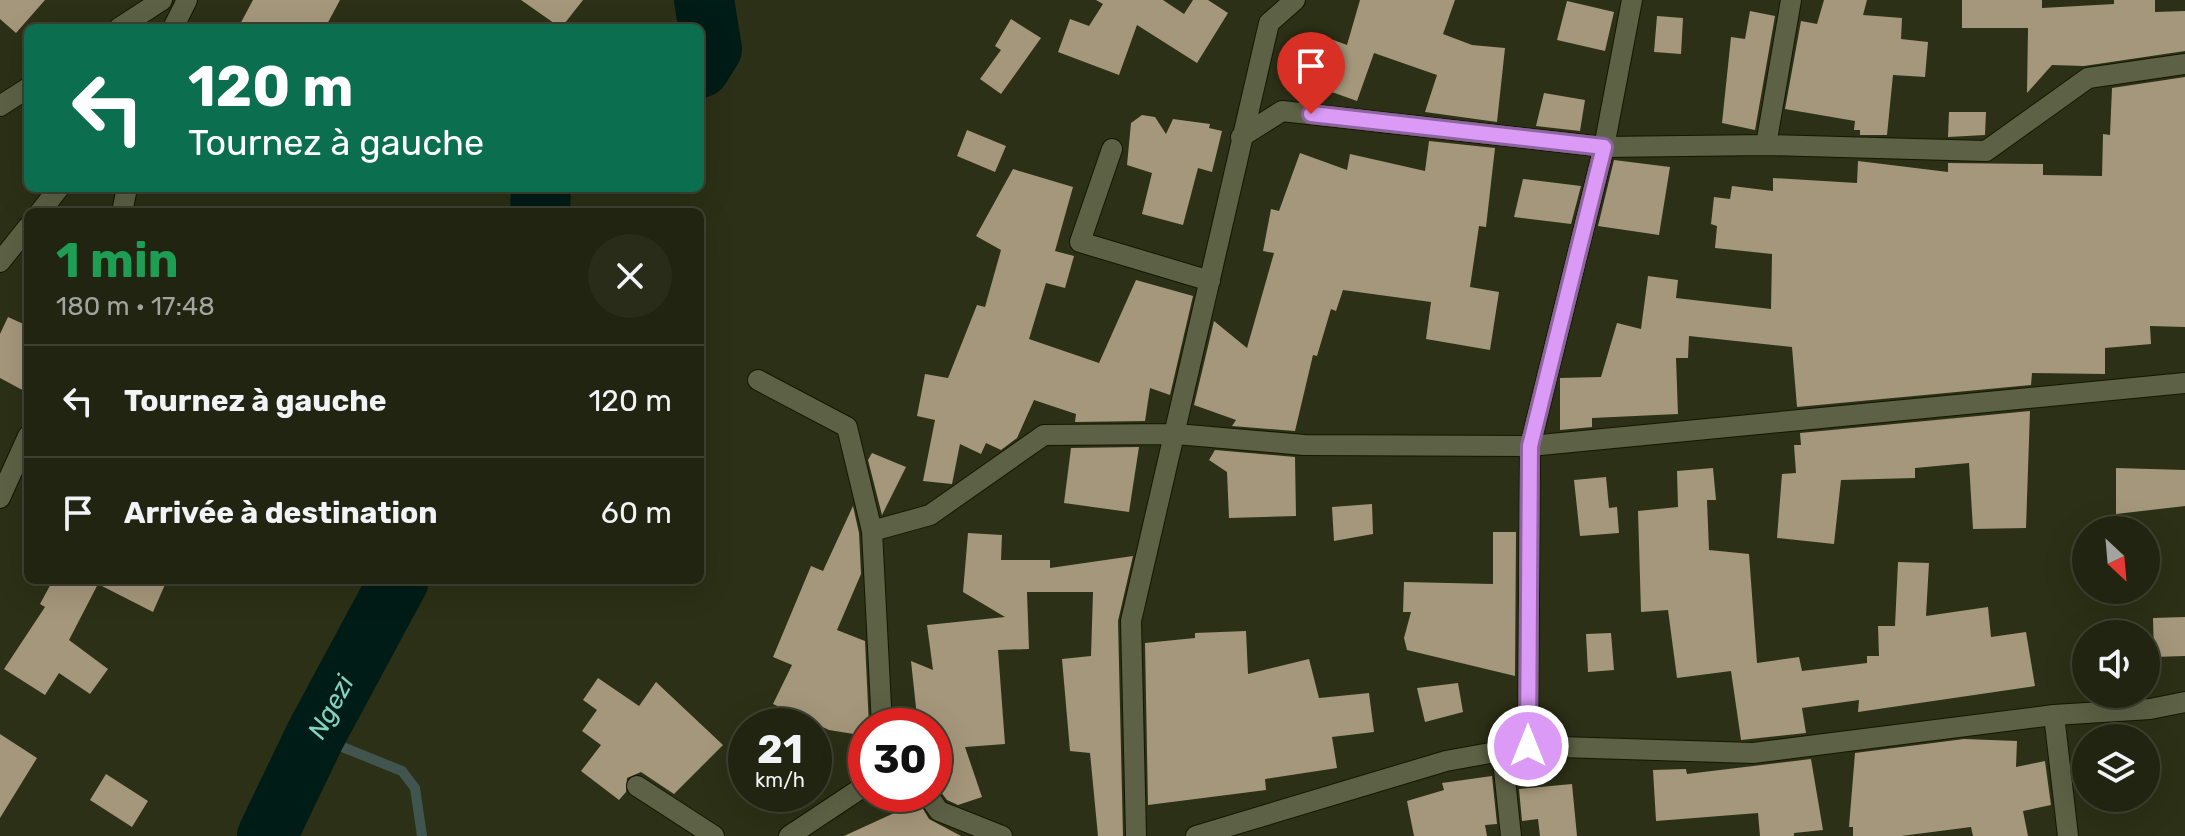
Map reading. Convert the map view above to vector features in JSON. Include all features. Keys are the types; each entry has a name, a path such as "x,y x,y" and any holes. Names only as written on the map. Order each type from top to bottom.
{"street":[{"path":"125,24 162,0"},
{"path":"175,24 187,0"},
{"path":"1136,836 1131,621 1269,23 1295,0"},
{"path":"1528,746 1530,446 1604,147 1632,0"},
{"path":"1766,145 1791,0"},
{"path":"1241,137 1282,111 1604,147 1766,145 1986,151 2088,78 2185,64"},
{"path":"0,106 24,91"},
{"path":"1112,149 1080,242 1210,281"},
{"path":"43,208 56,192"},
{"path":"0,262 24,232"},
{"path":"758,380 847,427 872,531 881,708"},
{"path":"872,531 930,515 1044,435 1176,434 1304,445 1530,446 2185,383"},
{"path":"0,498 24,445"},
{"path":"1196,836 1446,761 1528,746 1753,753 2054,715 2150,709 2185,702"},
{"path":"2054,715 2068,836"},
{"path":"1502,751 1511,836"},
{"path":"637,786 714,836"},
{"path":"789,836 848,797"},
{"path":"942,812 1002,836"}],"building":[{"path":"0,0 45,0 16,33 0,19"},
{"path":"253,0 340,0 327,24 240,24"},
{"path":"521,0 583,0 564,24 555,24"},
{"path":"1096,0 1163,0 1184,14 1193,0 1208,0 1228,13 1197,63 1137,25 1119,75 1058,52 1070,19 1089,26 1103,4"},
{"path":"1360,0 1455,0 1443,34 1472,45 1505,48 1497,122 1425,112 1437,75 1374,53 1357,101 1287,76 1297,49 1309,54 1317,34 1347,45"},
{"path":"1824,0 1867,0 1863,15 1902,18 1901,39 1928,42 1925,77 1893,75 1887,135 1860,135 1860,130 1854,130 1855,121 1785,109 1801,21 1817,24"},
{"path":"1962,0 2042,0 2042,8 2114,4 2114,0 2155,0 2155,12 2185,11 2185,51 2084,66 2052,65 2027,93 2028,28 1962,28"},
{"path":"1567,1 1614,12 1605,51 1557,40"},
{"path":"1750,11 1775,16 1755,130 1722,123 1731,37 1745,39"},
{"path":"1657,16 1683,18 1681,54 1654,52"},
{"path":"1011,19 1041,38 1001,94 980,79 1001,50 995,46"},
{"path":"2185,77 2185,327 2150,326 2151,344 2105,348 2105,374 2032,373 2031,385 1797,407 1792,347 1689,336 1688,358 1676,358 1678,414 1592,418 1592,427 1560,430 1560,378 1601,377 1617,323 1641,329 1648,276 1678,280 1676,298 1771,309 1772,254 1715,248 1717,226 1711,224 1714,197 1730,199 1732,186 1773,191 1773,178 1857,183 1858,161 1948,172 1948,163 2043,164 2043,175 2102,176 2103,134 2110,135 2112,88"},
{"path":"1544,93 1585,100 1580,131 1536,126"},
{"path":"1949,112 1986,112 1985,135 1948,137"},
{"path":"1142,115 1155,117 1166,134 1173,119 1210,124 1209,128 1222,131 1212,172 1198,168 1183,225 1142,214 1152,173 1127,165 1131,123"},
{"path":"967,130 1006,146 995,172 957,156"},
{"path":"1429,141 1495,148 1486,227 1479,226 1470,287 1499,292 1490,350 1426,339 1431,302 1343,290 1336,311 1331,309 1317,356 1313,355 1295,431 1232,426 1236,420 1194,405 1214,321 1247,348 1274,253 1263,251 1271,209 1279,211 1300,153 1347,170 1350,154 1425,171"},
{"path":"1614,160 1670,167 1659,235 1598,226"},
{"path":"1013,169 1073,187 1055,251 1074,256 1065,288 1046,283 1029,339 1099,363 1136,280 1193,296 1170,395 1150,388 1145,421 1075,422 1076,414 1034,400 1017,438 1001,450 986,443 981,454 960,444 952,484 923,481 935,420 917,416 925,374 948,378 977,305 985,307 1001,250 976,236"},
{"path":"1523,179 1581,186 1571,224 1514,217"},
{"path":"8,317 24,324 24,391 0,378 0,334"},
{"path":"2030,411 2026,528 1973,529 1969,463 1915,468 1915,478 1841,480 1834,544 1777,538 1782,474 1796,473 1794,445 1801,445 1800,433"},
{"path":"1139,447 1129,512 1064,503 1071,448"},
{"path":"1215,450 1295,457 1296,516 1229,518 1227,472 1209,460"},
{"path":"872,453 906,467 882,515 868,460"},
{"path":"1713,468 1716,500 1707,500 1709,550 1749,554 1757,663 1799,657 1802,671 1867,663 1867,656 1879,656 1878,626 1895,626 1898,562 1929,563 1926,616 1988,607 1991,637 2026,632 2035,686 1858,712 1859,700 1802,708 1806,733 1741,740 1731,671 1677,678 1668,610 1641,612 1638,511 1678,507 1677,471"},
{"path":"2116,468 2185,470 2185,506 2116,514"},
{"path":"1606,477 1609,508 1617,507 1619,533 1580,536 1574,480"},
{"path":"1372,504 1373,534 1334,541 1332,507"},
{"path":"853,506 859,533 861,574 837,630 865,641 868,708 848,708 848,733 832,730 832,708 782,708 773,704 792,665 773,657 811,566 823,571"},
{"path":"1493,532 1516,532 1515,676 1407,650 1404,638 1411,612 1403,612 1404,582 1493,584"},
{"path":"968,533 1002,535 1001,560 1050,560 1050,568 1133,556 1118,621 1123,836 1098,836 1090,753 1070,751 1062,659 1091,656 1093,592 1027,592 1029,649 998,650 1005,744 965,747 982,797 958,805 952,802 952,708 916,708 911,661 933,670 927,625 1005,617 963,592"},
{"path":"51,584 98,584 69,640 108,669 90,694 59,673 45,695 4,669 45,607 40,604"},
{"path":"98,584 165,584 153,612"},
{"path":"2185,617 2185,656 2160,657 2160,620 2153,618"},
{"path":"1246,631 1248,674 1309,659 1319,698 1369,693 1374,732 1332,737 1337,768 1265,779 1266,790 1148,805 1145,643 1195,638 1195,633"},
{"path":"1611,633 1614,670 1588,672 1586,634"},
{"path":"598,678 639,706 656,682 723,745 674,794 641,772 627,778 626,792 619,800 581,771 601,745 582,731 597,710 583,700"},
{"path":"1458,683 1463,712 1425,722 1417,688"},
{"path":"0,734 37,758 0,818"},
{"path":"1964,739 2017,741 2016,767 2045,761 2051,805 2023,811 2028,836 1973,836 1971,827 1901,836 1853,836 1853,827 1849,827 1855,753"},
{"path":"1811,759 1823,830 1794,833 1794,836 1760,836 1758,813 1656,821 1653,770 1686,769 1687,774"},
{"path":"106,774 148,801 132,827 90,800"},
{"path":"1492,776 1497,824 1485,825 1487,836 1414,836 1407,801 1444,790 1442,783"},
{"path":"1572,784 1577,836 1540,836 1538,819 1522,821 1519,789"},
{"path":"896,812 925,812 929,819 961,836 844,836"}],"waterway":[{"name":"Ngezi","path":"704,0 712,49 704,62"},
{"name":"Ngezi","path":"540,208 541,192"},
{"name":"Ngezi","path":"267,836 315,736 397,584"},
{"path":"315,736 402,771 415,788 422,836"}],"route":[{"path":"1311,114 1604,147 1530,446 1528,746"}]}
